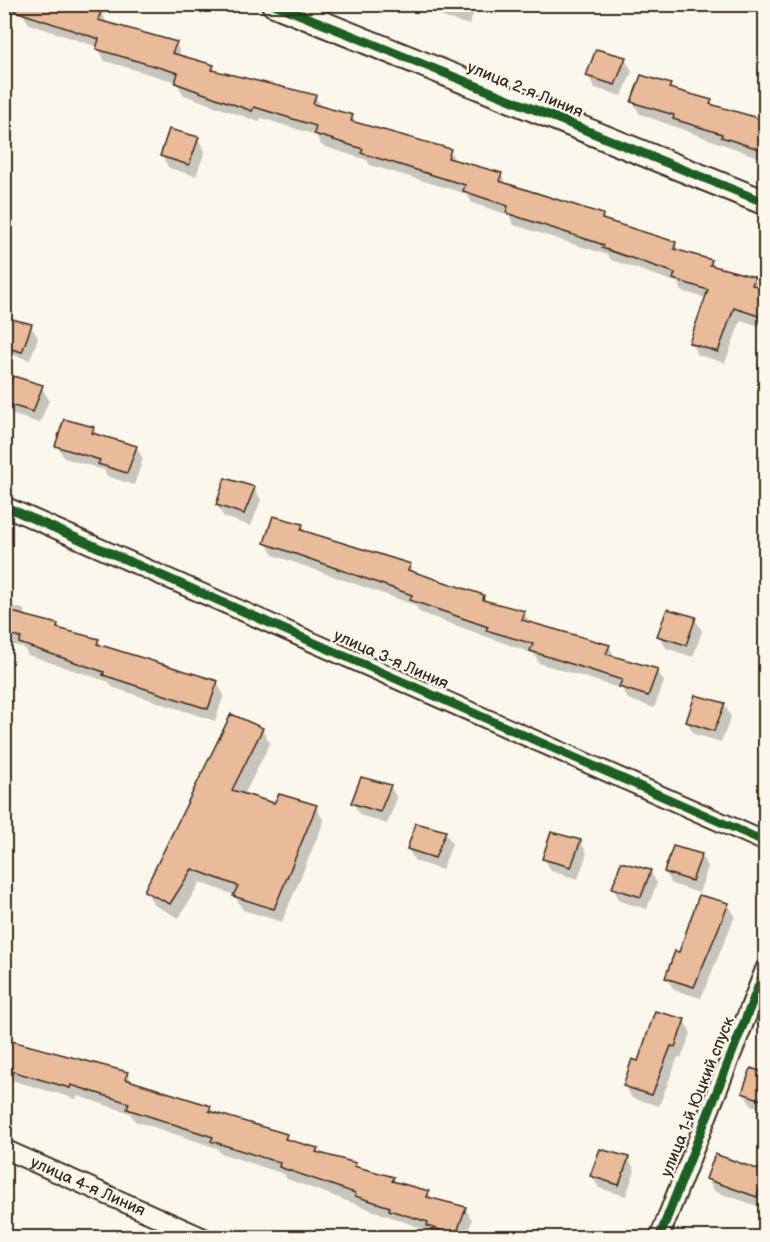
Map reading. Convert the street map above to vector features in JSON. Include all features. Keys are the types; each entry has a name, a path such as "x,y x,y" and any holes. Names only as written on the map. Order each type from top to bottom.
{"street":[{"name":"улица 2-я Линия","path":"273,4 765,203"},
{"name":"улица 3-я Линия","path":"4,506 765,842"},
{"name":"улица 1-й Юцкий спуск","path":"659,1238 765,968"},
{"name":"улица 4-я Линия","path":"4,1149 204,1238"}],"building":[{"path":"9,4 87,4 102,8 98,20 177,42 172,53 214,65 212,70 316,95 313,104 353,115 351,121 451,149 448,158 502,173 499,181 603,214 602,219 676,242 674,249 712,260 710,265 755,277 752,285 765,288 765,318 734,308 718,352 689,343 708,290 673,279 675,273 602,248 604,245 506,213 508,206 463,191 465,185 361,153 363,149 314,134 316,126 254,107 252,111 175,83 178,73 96,49 99,39 9,9"},
{"path":"596,49 626,57 615,85 586,76"},
{"path":"641,75 671,84 669,88 712,100 710,104 765,120 765,151 721,137 722,134 673,119 674,115 631,102"},
{"path":"169,129 199,137 189,165 160,156"},
{"path":"4,317 32,324 22,352 4,347"},
{"path":"13,376 43,385 33,412 4,403"},
{"path":"64,419 94,427 92,433 137,446 127,473 98,464 100,460 55,446"},
{"path":"225,478 255,487 244,514 216,505"},
{"path":"273,516 303,524 301,530 411,564 408,570 484,595 483,600 525,611 522,620 610,645 606,654 658,669 648,696 619,687 622,680 530,651 533,644 486,630 488,627 410,600 412,595 264,543"},
{"path":"667,609 696,617 686,645 657,636"},
{"path":"4,610 58,624 57,628 99,639 97,644 218,681 208,709 103,675 104,672 19,643 21,638 4,632"},
{"path":"695,695 725,703 714,731 686,722"},
{"path":"231,714 263,728 232,790 274,803 279,794 317,805 274,909 233,896 238,886 192,869 170,904 144,891"},
{"path":"361,777 391,785 380,812 351,803"},
{"path":"416,823 446,831 435,858 407,849"},
{"path":"551,832 581,840 571,867 542,859"},
{"path":"673,846 702,854 692,881 664,872"},
{"path":"621,862 651,870 641,897 612,888"},
{"path":"699,895 729,903 694,987 665,978 675,951 679,952"},
{"path":"655,1011 685,1019 675,1047 671,1046 652,1095 623,1086 632,1059 638,1061"},
{"path":"4,1039 128,1072 125,1079 211,1106 209,1111 287,1134 285,1139 318,1148 316,1152 356,1163 354,1166 394,1177 392,1181 429,1191 427,1197 466,1207 456,1235 427,1226 428,1222 389,1210 390,1207 355,1196 355,1193 279,1167 280,1163 211,1141 213,1137 127,1109 129,1103 71,1085 70,1088 4,1069"},
{"path":"751,1068 765,1073 765,1101 742,1093"},
{"path":"600,1149 629,1157 619,1185 590,1176"},
{"path":"715,1154 765,1172 757,1197 706,1179"}],"cycle path":[{"path":"274,4 766,203"},
{"path":"4,506 766,842"},
{"path":"659,1238 766,967"}]}
